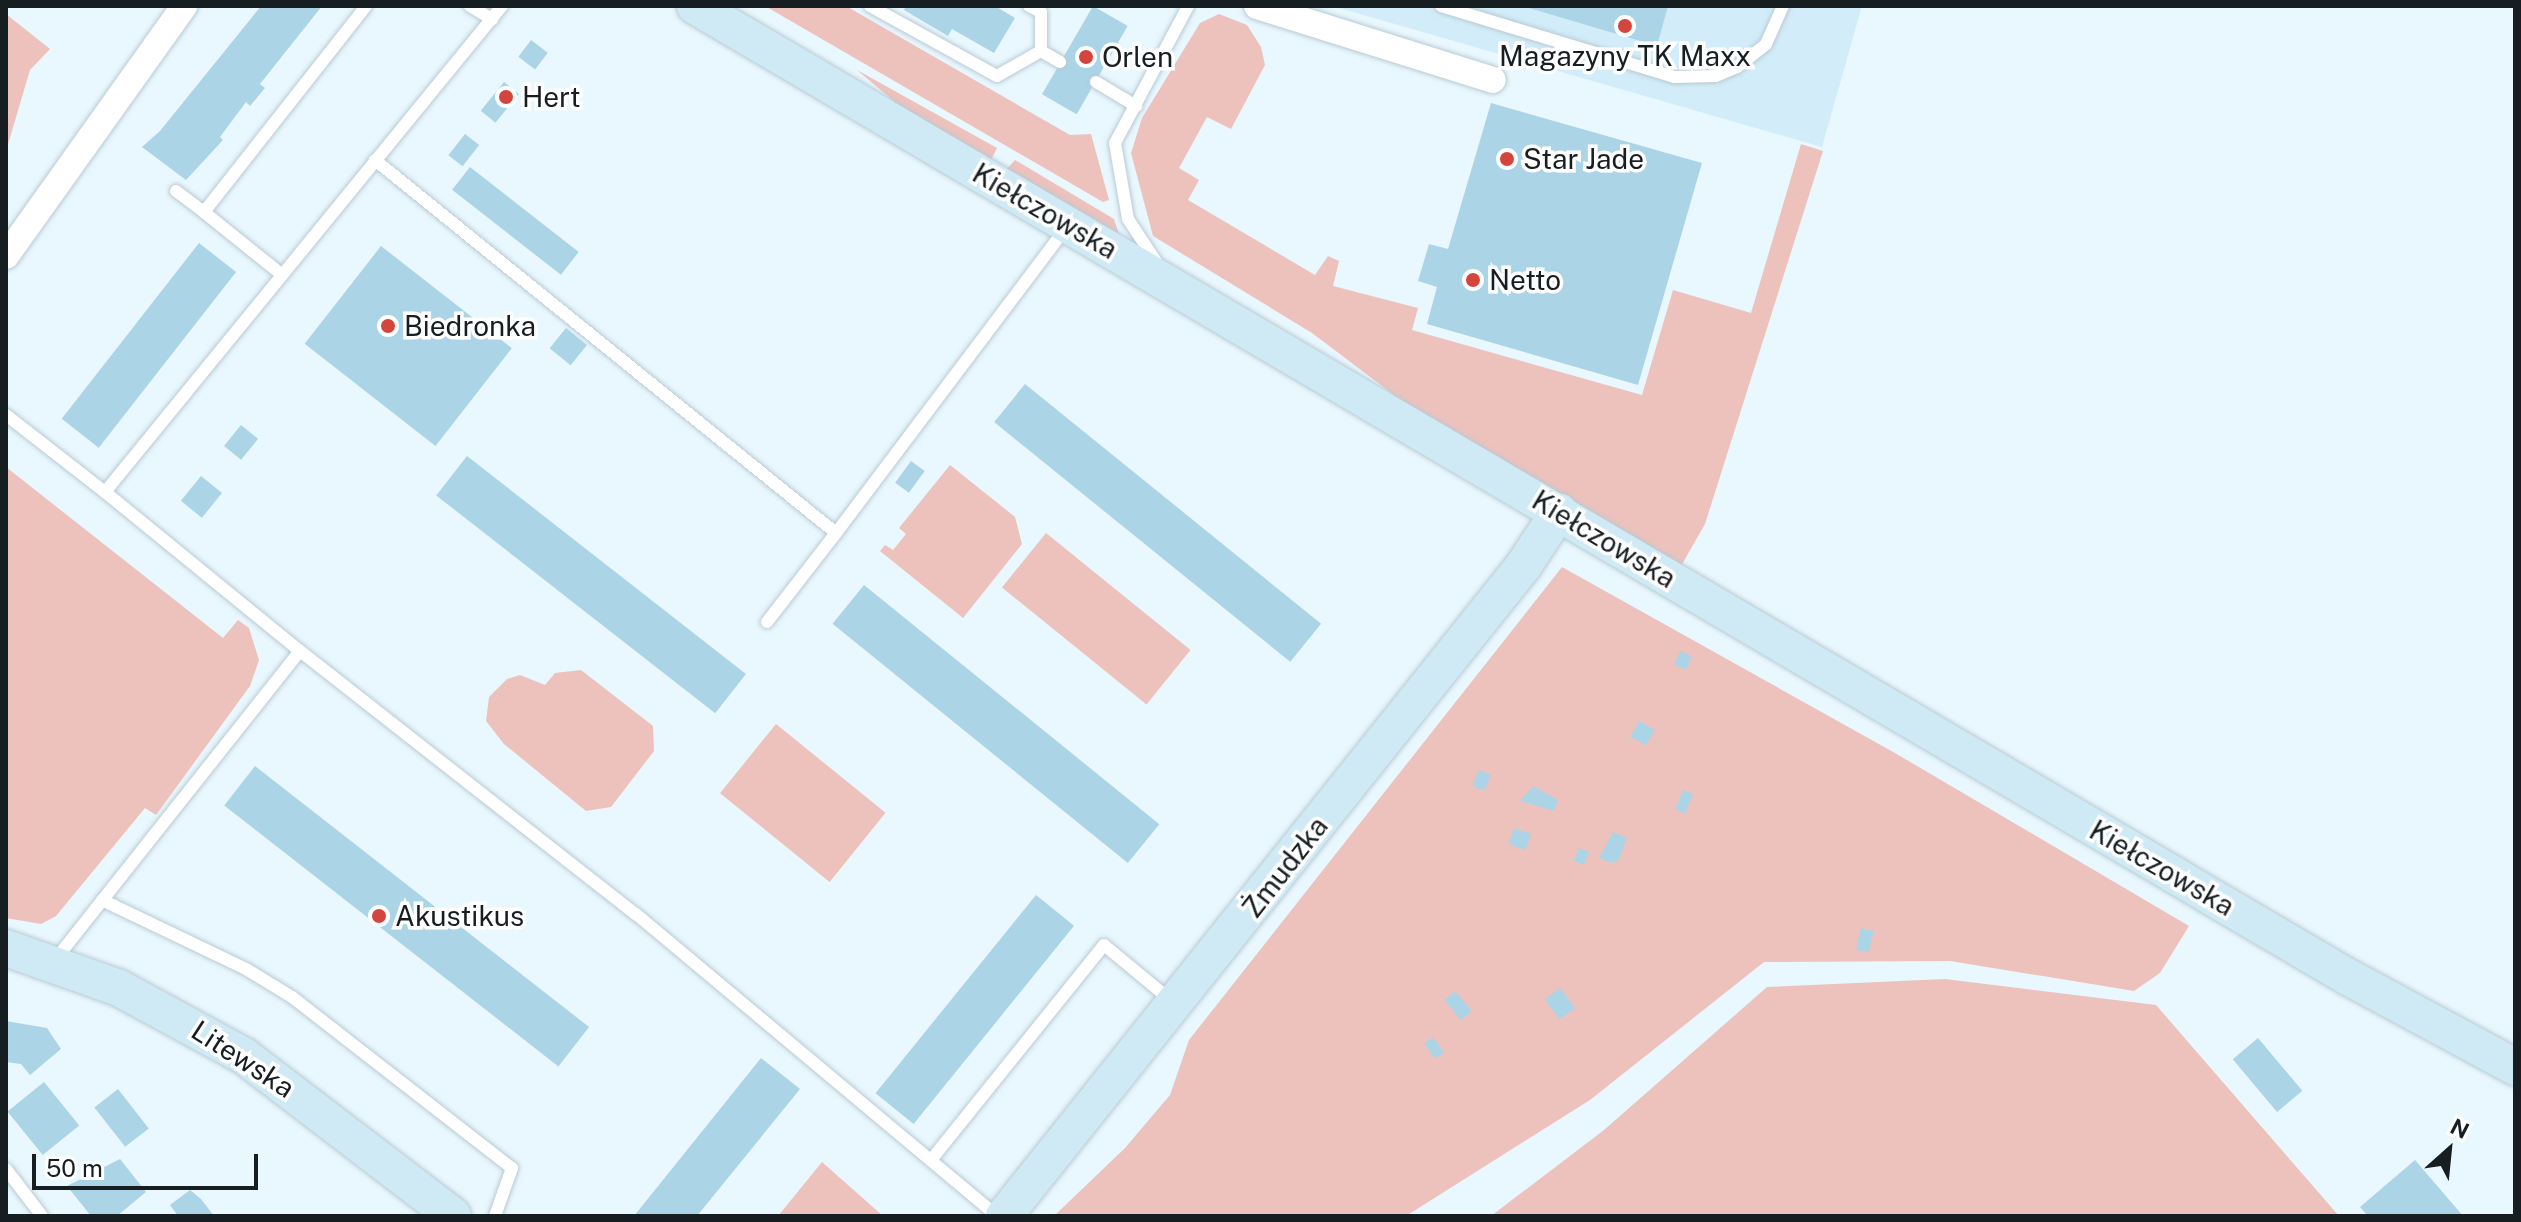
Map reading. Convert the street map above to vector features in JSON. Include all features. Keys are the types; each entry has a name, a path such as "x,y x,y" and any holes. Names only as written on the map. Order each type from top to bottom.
{"street":[{"path":"10,240 184,6"},
{"name":"Kiełczowska","path":"695,6 2348,977 2515,1067"},
{"path":"1257,6 1493,80"},
{"name":"Żmudzka","path":"1004,1216 1524,565 1559,512"},
{"name":"Litewska","path":"6,948 53,962 178,1017 244,1056 453,1216"}],"lane":[{"path":"204,212 366,6"},
{"path":"470,6 492,19"},
{"path":"105,492 502,6"},
{"path":"870,6 997,76 1041,51"},
{"path":"1029,6 1041,12 1041,51"},
{"path":"1172,285 1128,219 1115,143 1188,6"},
{"path":"1441,6 1674,77 1716,76 1737,67 1766,44 1783,6"},
{"path":"1041,51 1060,62"},
{"path":"1096,82 1136,106"},
{"path":"375,160 836,533"},
{"path":"176,191 281,274"},
{"path":"767,622 1068,225"},
{"path":"6,415 300,651 636,914 997,1216"},
{"path":"53,962 300,651"},
{"path":"102,900 292,997 500,1158 512,1168 495,1216"},
{"path":"931,1160 1104,945 1176,1004"},
{"path":"6,1169 42,1216"}],"shaded area":[{"path":"765,6 846,6 1070,135 1091,134 1109,200 1103,202"},
{"path":"1332,6 1862,6 1822,147"},
{"path":"6,14 50,49 30,70 6,151"},
{"path":"1219,14 1247,25 1261,47 1265,65 1231,129 1207,117 1179,168 1199,180 1188,200 1315,275 1328,256 1339,261 1333,286 1418,308 1412,330 1642,395 1673,290 1751,313 1801,144 1823,151 1705,524 1681,566 1398,398 1312,333 1153,236 1131,153 1142,118 1200,23"},
{"path":"857,70 997,148 991,160 903,109"},
{"path":"1015,160 1114,219 1119,234 1005,171"},
{"path":"950,465 1015,517 1022,544 963,618 880,551 885,545 893,550 906,534 899,528"},
{"path":"6,467 223,638 238,620 249,628 259,660 250,686 156,815 145,808 56,916 41,924 6,918"},
{"path":"1046,533 1191,650 1146,704 1002,587"},
{"path":"1562,567 1895,753 2189,926 2160,973 2134,991 1950,961 1764,962 1590,1100 1406,1216 1054,1216 1125,1148 1170,1095 1189,1040"},
{"path":"581,670 653,726 654,751 611,807 586,811 504,744 486,721 489,697 507,679 520,675 545,685 555,673"},
{"path":"776,724 886,813 830,882 720,793"},
{"path":"1945,979 2156,1005 2339,1216 1491,1216 1604,1130 1767,987"},
{"path":"822,1162 883,1216 778,1216"}],"building":[{"path":"261,6 322,6 260,84 265,88 250,106 246,102 220,137 223,140 186,180 142,147 160,131"},
{"path":"906,6 995,6 1015,18 994,53 952,29 948,36 904,10"},
{"path":"1093,6 1128,26 1077,114 1042,94"},
{"name":"Magazyny TK Maxx","path":"1522,6 1668,6 1657,46"},
{"path":"531,40 548,53 535,69 518,57"},
{"path":"504,82 519,94 495,123 481,111"},
{"path":"1491,103 1702,163 1638,385 1427,324 1437,287 1418,281 1429,244 1448,249"},
{"path":"465,134 479,145 463,166 448,155"},
{"path":"470,167 579,252 561,275 452,190"},
{"path":"199,243 236,272 99,448 62,419"},
{"path":"381,246 512,348 435,446 305,344"},
{"path":"566,328 587,345 571,365 550,348"},
{"path":"1025,384 1321,624 1290,662 994,422"},
{"path":"241,425 258,439 241,460 224,446"},
{"path":"467,456 746,674 715,713 436,495"},
{"path":"911,461 925,471 909,493 895,483"},
{"path":"201,476 222,493 202,518 181,501"},
{"path":"864,585 1159,824 1128,863 833,624"},
{"path":"1680,651 1692,656 1686,670 1674,665"},
{"path":"1639,721 1655,730 1646,745 1630,737"},
{"path":"255,766 589,1027 558,1066 224,805"},
{"path":"1479,770 1491,775 1484,791 1472,786"},
{"path":"1533,786 1558,800 1554,811 1520,801"},
{"path":"1683,790 1693,794 1685,814 1675,809"},
{"path":"1514,828 1531,834 1525,850 1508,844"},
{"path":"1613,832 1627,838 1618,861 1611,863 1599,858"},
{"path":"1579,848 1589,852 1584,865 1574,861"},
{"path":"1036,895 1074,926 914,1124 876,1093"},
{"path":"1861,928 1874,931 1869,952 1856,949"},
{"path":"1560,988 1575,1008 1560,1019 1545,999"},
{"path":"1455,991 1472,1011 1461,1020 1444,1000"},
{"path":"6,1021 47,1028 61,1049 30,1075 21,1064 6,1062"},
{"path":"1433,1037 1444,1052 1435,1059 1424,1043"},
{"path":"2258,1038 2302,1091 2277,1112 2233,1059"},
{"path":"761,1058 800,1089 697,1216 634,1216"},
{"path":"44,1082 79,1126 43,1155 7,1112"},
{"path":"118,1089 149,1128 125,1147 94,1107"},
{"path":"120,1159 146,1192 117,1216 91,1216 67,1186"},
{"path":"2415,1160 2463,1216 2368,1216 2360,1207"},
{"path":"190,1190 214,1216 178,1216 170,1205"}],"place":[{"name":"Magazyny TK Maxx","path":"1625,26"},
{"name":"Orlen","path":"1086,57"},
{"name":"Hert","path":"506,97"},
{"name":"Star Jade","path":"1507,159"},
{"name":"Netto","path":"1473,280"},
{"name":"Biedronka","path":"388,326"},
{"name":"Akustikus","path":"379,916"}]}
